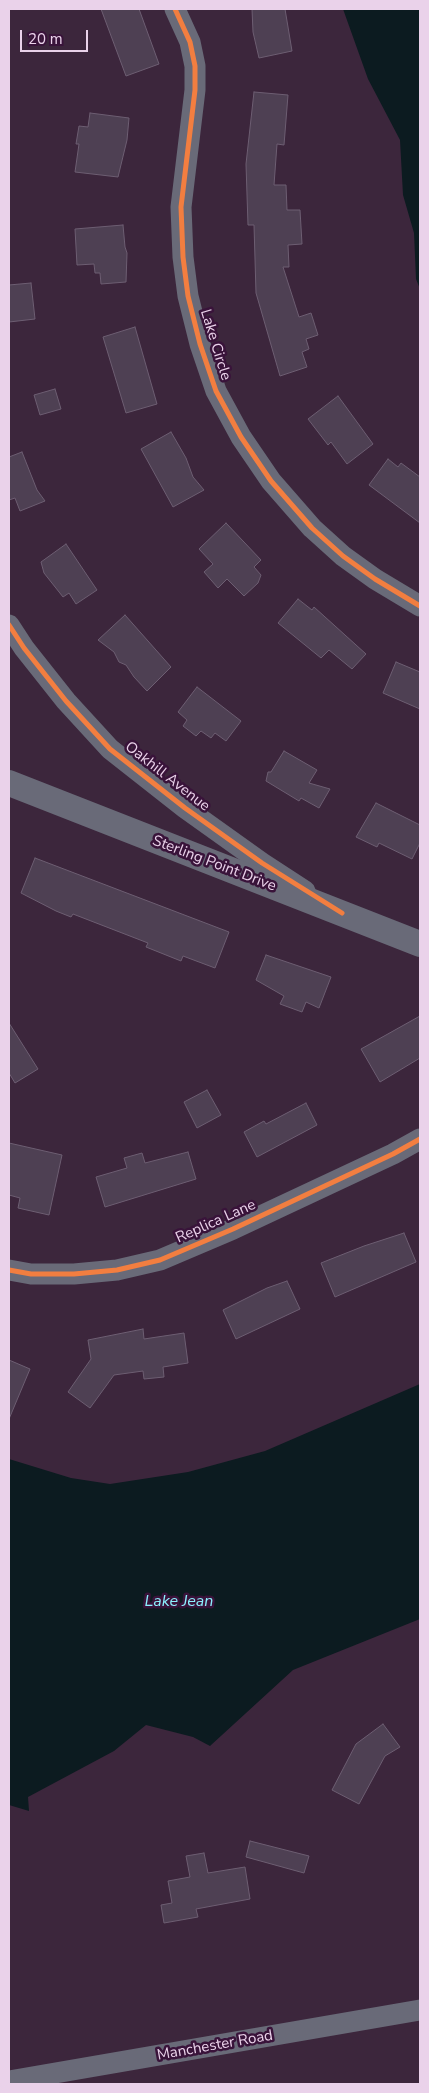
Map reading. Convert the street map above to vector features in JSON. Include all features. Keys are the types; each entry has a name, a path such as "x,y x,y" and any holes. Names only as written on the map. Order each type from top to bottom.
{"street":[{"name":"Lake Circle","path":"175,9 190,42 195,66 195,90 181,207 183,257 188,296 200,344 216,391 241,437 271,480 312,528 343,556 375,580 420,606"},
{"name":"Oakhill Avenue","path":"9,625 24,648 66,701 110,749 185,808 262,863 342,913"},
{"name":"Sterling Point Drive","path":"9,783 420,944"},
{"name":"Replica Lane","path":"9,1270 31,1274 74,1274 117,1270 160,1260 232,1229 393,1154 420,1139"},
{"name":"Manchester Road","path":"9,2081 420,2010"}],"water":[{"path":"343,9 420,9 420,289 416,279 414,233 403,195 400,140 368,79"},
{"name":"Lake Jean","path":"420,1384 420,1619 293,1670 210,1746 193,1737 146,1725 114,1751 28,1797 29,1811 9,1805 9,1459 71,1478 110,1484 188,1472 265,1451"}],"building":[{"path":"101,9 139,9 159,64 126,76"},
{"path":"252,9 285,9 292,51 259,58 253,32"},
{"path":"254,92 288,95 284,145 277,144 274,185 286,185 287,210 300,210 302,244 288,245 289,267 283,267 299,317 311,313 318,335 306,339 309,349 302,352 307,367 280,376 256,293 254,225 248,225 246,164"},
{"path":"90,113 129,118 127,140 118,177 75,172 79,144 76,144 79,126 88,127"},
{"path":"123,225 127,253 126,282 101,284 100,273 95,273 94,264 77,265 75,229"},
{"path":"31,283 35,319 9,322 9,285"},
{"path":"135,327 157,404 126,413 103,337"},
{"path":"55,389 61,409 40,415 34,395"},
{"path":"338,396 373,444 347,464 331,442 328,445 308,419"},
{"path":"171,432 186,458 193,477 204,490 173,507 141,449"},
{"path":"22,452 37,490 45,501 20,511 15,498 9,500 9,457"},
{"path":"388,459 398,467 401,463 420,477 420,523 369,485"},
{"path":"226,523 261,560 254,567 261,575 258,583 244,596 227,579 218,588 204,572 213,564 199,549"},
{"path":"66,544 97,590 76,604 69,593 63,597 44,573 41,562"},
{"path":"298,599 312,610 314,607 366,654 352,669 329,650 321,658 278,623"},
{"path":"125,615 171,667 147,691 126,665 119,662 114,652 98,640"},
{"path":"396,662 420,672 420,709 383,693"},
{"path":"197,687 241,721 226,741 215,733 211,738 201,731 196,736 183,726 187,720 178,712"},
{"path":"284,751 317,770 309,783 330,789 319,808 301,798 299,801 266,781 268,772 271,772"},
{"path":"376,803 420,825 420,843 412,859 379,843 377,847 356,837"},
{"path":"35,858 229,932 215,968 183,956 181,961 146,947 148,943 73,914 71,917 21,893"},
{"path":"266,955 331,977 319,1008 306,1002 302,1012 280,1004 284,996 256,980"},
{"path":"420,1016 420,1058 380,1082 361,1049"},
{"path":"9,1023 38,1069 15,1083 9,1073"},
{"path":"207,1090 221,1115 197,1128 184,1102"},
{"path":"306,1103 317,1125 257,1157 244,1132 264,1121 266,1124"},
{"path":"9,1143 62,1155 49,1215 18,1208 20,1198 9,1195"},
{"path":"188,1152 196,1179 105,1207 96,1177 127,1168 124,1158 142,1153 145,1163"},
{"path":"404,1233 416,1262 335,1297 321,1263"},
{"path":"287,1281 300,1309 236,1339 223,1310 267,1288"},
{"path":"143,1329 144,1339 184,1333 188,1363 163,1367 164,1377 144,1379 143,1371 114,1375 90,1408 68,1392 91,1359 88,1340"},
{"path":"9,1360 30,1369 9,1419"},
{"path":"383,1724 400,1747 385,1756 359,1804 332,1790 356,1744"},
{"path":"250,1841 309,1856 304,1873 246,1857"},
{"path":"204,1853 208,1873 245,1867 250,1899 196,1909 198,1917 164,1923 161,1905 172,1903 168,1881 190,1877 186,1856"}],"cycle path":[{"path":"175,9 190,42 195,66 195,90 181,207 183,257 188,296 200,344 216,391 241,437 271,481 312,528 343,556 375,579 420,606"},
{"path":"9,625 24,648 66,701 110,749 185,808 262,863 342,913"},
{"path":"9,1270 31,1274 74,1274 117,1270 160,1260 233,1229 393,1154 420,1139"}]}
